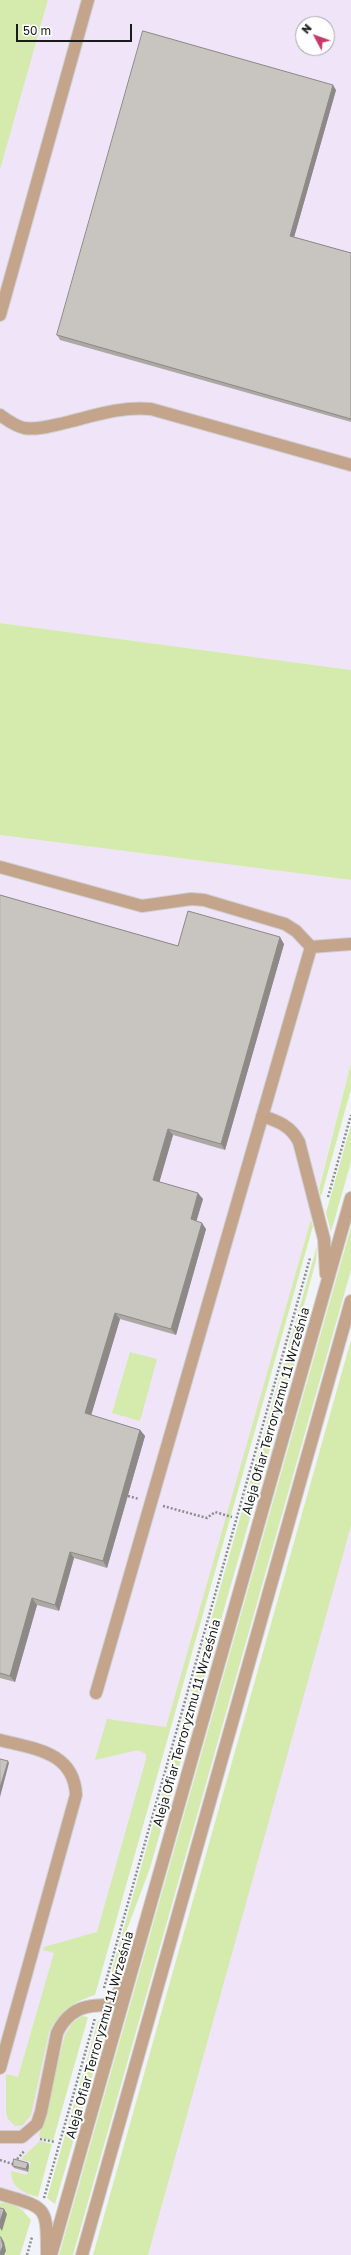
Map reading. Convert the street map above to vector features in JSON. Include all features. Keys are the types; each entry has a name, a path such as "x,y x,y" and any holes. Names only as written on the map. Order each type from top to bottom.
{"street":[{"path":"0,315 88,0"},
{"path":"0,415 8,421 24,428 41,428 134,407 151,409 351,465"},
{"path":"0,867 142,906 191,898 204,900 286,924 296,931 311,947"},
{"path":"311,947 351,944"},
{"path":"96,1693 311,947"},
{"path":"262,1116 285,1125 294,1133 299,1142 324,1239 327,1283"},
{"name":"Aleja Ofiar Terroryzmu 11 Września","path":"51,2255 351,1198"},
{"path":"82,2255 351,1301"},
{"path":"0,1740 54,1755 69,1769 76,1785 76,1795 0,2068"},
{"path":"0,2137 22,2137 37,2124 59,2029 74,2012 82,2007 99,2005 112,2001 118,1993 136,1956"},
{"path":"0,2194 27,2202 41,2209 46,2217 47,2255"}],"path":[{"path":"326,1202 351,1115"},
{"path":"41,2209 311,1255"},
{"path":"128,1496 207,1518 215,1512 232,1517"},
{"path":"46,2140 55,2142"},
{"path":"27,2255 34,2232"}],"shaded area":[{"path":"48,0 351,0 351,670 0,623 0,170"},
{"path":"0,835 351,880 351,1063 311,1219 93,1990 61,2009 77,2029 12,2255 0,2255"},
{"path":"351,1526 351,2255 148,2255 340,1561"}],"green space":[{"path":"0,0 48,0 0,170"},
{"path":"0,623 351,670 351,880 0,835"},
{"path":"351,1063 351,1089 321,1197 319,1189"},
{"path":"351,1125 351,1162 331,1232 326,1213"},
{"path":"311,1219 313,1226 95,1995 74,2004 57,2018 49,2032 31,2115 23,2125 15,2126 8,2119 6,2113 6,2074 18,2077 54,1953 43,1950 44,1947 97,1932 146,1759 146,1754 138,1750 95,1760 107,1719 166,1727"},
{"path":"351,1227 351,1270 73,2255 59,2255"},
{"path":"317,1246 316,1261 296,1334 295,1361 150,1868 126,1932 113,1975 108,1984"},
{"path":"351,1340 351,1526 148,2255 93,2255"},
{"path":"130,1352 157,1359 140,1421 112,1413"},
{"path":"82,2016 88,2017 53,2141 42,2138 39,2136 65,2035 73,2022"},
{"path":"98,2021 108,2021 55,2204 47,2198"},
{"path":"40,2141 52,2144 38,2197 19,2189 13,2182 11,2171 27,2175 31,2162 22,2160 23,2157"},
{"path":"0,2203 18,2207 31,2220 20,2255 0,2255"}],"building":[{"path":"143,31 333,85 290,236 351,253 351,419 57,335"},
{"path":"0,895 178,946 188,911 280,937 221,1144 168,1129 153,1180 198,1193 191,1219 202,1223 171,1329 115,1313 85,1413 140,1430 103,1561 70,1552 55,1605 32,1598 10,1676 0,1673"},
{"path":"0,1759 8,1761 0,1788"},
{"path":"14,2159 28,2163 26,2169 13,2166"},
{"path":"0,2208 4,2209 0,2222"},
{"path":"0,2237 3,2246 0,2253"}]}
